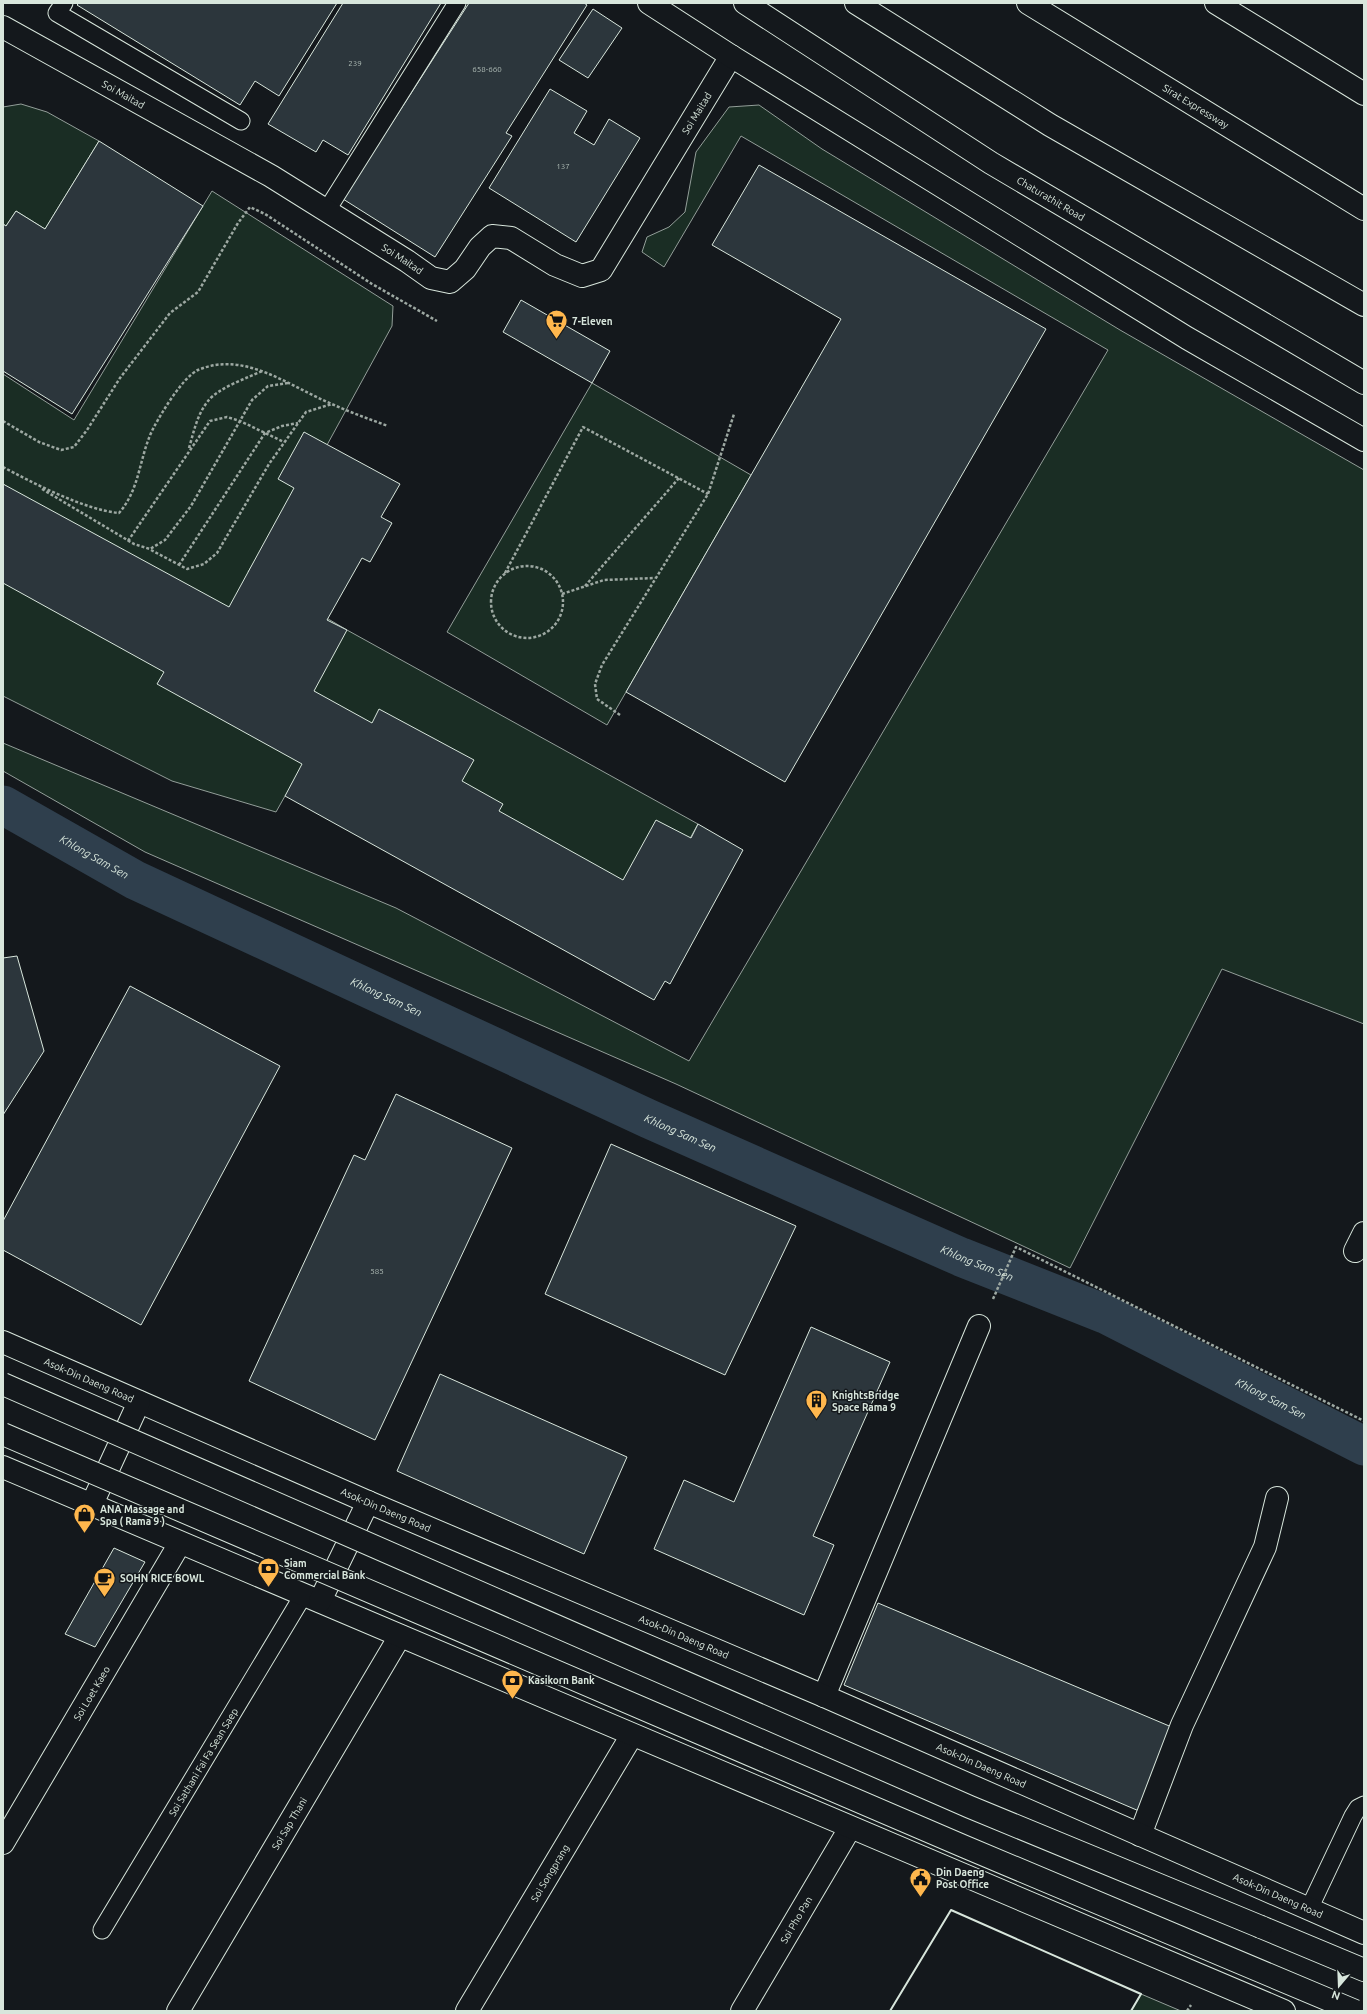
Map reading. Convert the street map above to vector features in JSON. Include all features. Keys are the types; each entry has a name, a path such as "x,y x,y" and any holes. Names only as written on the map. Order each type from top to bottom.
{"main road":[{"path":"649,3 731,56 1187,338 1364,440"},
{"name":"Chaturathit Road","path":"745,3 991,163 1364,383"},
{"path":"856,3 1050,125 1364,305"},
{"name":"Sirat Expressway","path":"1028,3 1364,209"},
{"path":"1216,3 1364,94"},
{"name":"Soi Maitad","path":"3,27 271,176 327,210 431,278 450,282 465,269 480,247 492,236 511,238 555,265 582,276 601,270 731,56"},
{"path":"824,1696 979,1326"},
{"name":"Asok-Din Daeng Road","path":"3,1342 368,1502 824,1696 1364,1933"},
{"path":"3,1384 970,1807 1364,1970"},
{"path":"92,1504 139,1402"},
{"path":"3,1434 963,1846 1356,2011"},
{"path":"3,1467 850,1828 1284,2011"},
{"path":"1140,1835 1182,1725 1265,1547 1277,1498"},
{"path":"312,1598 368,1502"},
{"name":"Soi Loet Kaeo","path":"3,1844 180,1543"},
{"name":"Soi Sap Thani","path":"178,2011 400,1636"},
{"name":"Soi Songprang","path":"467,2011 632,1735"},
{"name":"Soi Pho Pan","path":"742,2011 850,1828"}],"lane":[{"path":"64,3 57,13 241,121"},
{"path":"327,210 457,3"},
{"name":"Soi Sathani Fai Fa Sean Saep","path":"102,1930 312,1598"},
{"path":"1309,1909 1353,1816 1358,1808 1364,1805"}],"path":[{"path":"3,421 39,442 61,450 74,446 87,430 120,378 170,313 198,292 238,223 250,207 265,214 404,304 437,321"},
{"path":"34,484 104,512 119,513 127,504 136,485 154,428 185,380 197,370 217,365 244,365 262,370 332,404 388,426"},
{"path":"188,451 198,419 208,400 226,388 262,370"},
{"path":"150,550 165,540 191,506 252,400 268,386 289,383"},
{"path":"3,467 128,541 150,550 187,569 204,564 217,553 269,464 306,412 332,404"},
{"path":"620,715 597,699 595,684 602,665 708,494 734,414"},
{"path":"128,541 188,451 210,421 227,417 240,421 284,442"},
{"path":"179,565 265,433 282,426 298,423"},
{"path":"506,573 583,427 708,494"},
{"path":"585,586 679,478"},
{"path":"528,566 539,568 550,574 557,583 562,594 562,606 559,618 552,627 543,634 532,637 520,637 509,633 500,626 493,615 490,603 492,592 497,581 516,567 528,566"},
{"path":"562,594 604,580 655,578"},
{"path":"993,1300 1016,1247 1364,1421"}],"green space":[{"path":"21,104 47,112 99,141 45,229 16,211 6,226 3,224 3,107"},
{"path":"759,105 822,149 1120,330 1364,470 1364,1024 1222,969 1070,1268 676,1084 145,852 3,771 3,743 396,908 689,1061 1108,350 741,136 664,267 642,252 647,237 669,227 685,212 696,152 729,107"},
{"path":"212,191 393,306 392,326 327,445 248,572 347,630 698,824 651,909 492,831 314,691 3,484 3,374 74,420"},
{"path":"592,383 751,475 607,725 447,632"},
{"path":"3,562 321,747 285,796 276,812 172,781 3,696"},
{"path":"1141,1994 1181,2011 1131,2011"}],"building":[{"path":"79,3 337,3 279,96 255,81 240,105 77,5"},
{"path":"343,3 441,3 348,155 323,140 316,152 268,124"},
{"path":"469,3 584,3 587,5 506,133 512,136 435,257 343,199"},
{"path":"593,9 622,28 588,78 559,60"},
{"path":"550,89 587,111 574,133 594,145 609,119 640,138 576,242 489,188"},
{"path":"99,141 203,206 72,414 3,371 3,224 6,226 16,211 45,229"},
{"path":"759,165 1046,329 785,782 626,692 841,319 712,245"},
{"name":"7-Eleven","path":"521,300 610,351 592,383 503,332"},
{"path":"304,432 400,484 381,517 392,523 370,562 362,558 327,620 347,630 314,691 372,723 379,709 474,760 462,781 503,804 499,811 623,880 656,820 691,838 698,824 743,850 670,984 665,981 654,1000 285,796 302,764 157,684 164,672 3,583 3,484 229,607 294,488 278,479"},
{"path":"17,956 44,1051 3,1115 3,958"},
{"path":"130,986 280,1066 141,1325 3,1250 3,1221"},
{"path":"396,1094 512,1148 375,1440 249,1381 354,1155 365,1160"},
{"path":"611,1144 796,1226 725,1375 545,1294"},
{"name":"KnightsBridge Space Rama 9","path":"811,1327 890,1362 813,1536 834,1545 804,1615 654,1549 684,1480 734,1502"},
{"path":"440,1374 627,1457 584,1554 397,1471"},
{"name":"SOHN RICE BOWL","path":"114,1548 145,1562 95,1647 65,1634"},
{"path":"878,1603 1174,1728 1139,1811 844,1685"}],"waterway":[{"name":"Khlong Sam Sen","path":"3,805 135,880 649,1119 961,1257 1105,1314 1364,1446"}],"wall":[{"path":"890,2011 951,1910 1141,1994 1131,2011"}],"place":[{"name":"7-Eleven","path":"557,340"},
{"name":"KnightsBridge Space Rama 9","path":"817,1420"},
{"name":"ANA Massage and Spa ( Rama 9 )","path":"85,1534"},
{"name":"Siam Commercial Bank","path":"268,1588"},
{"name":"SOHN RICE BOWL","path":"105,1598"},
{"name":"Kasikorn Bank","path":"513,1700"},
{"name":"Din Daeng Post Office","path":"921,1898"}]}
